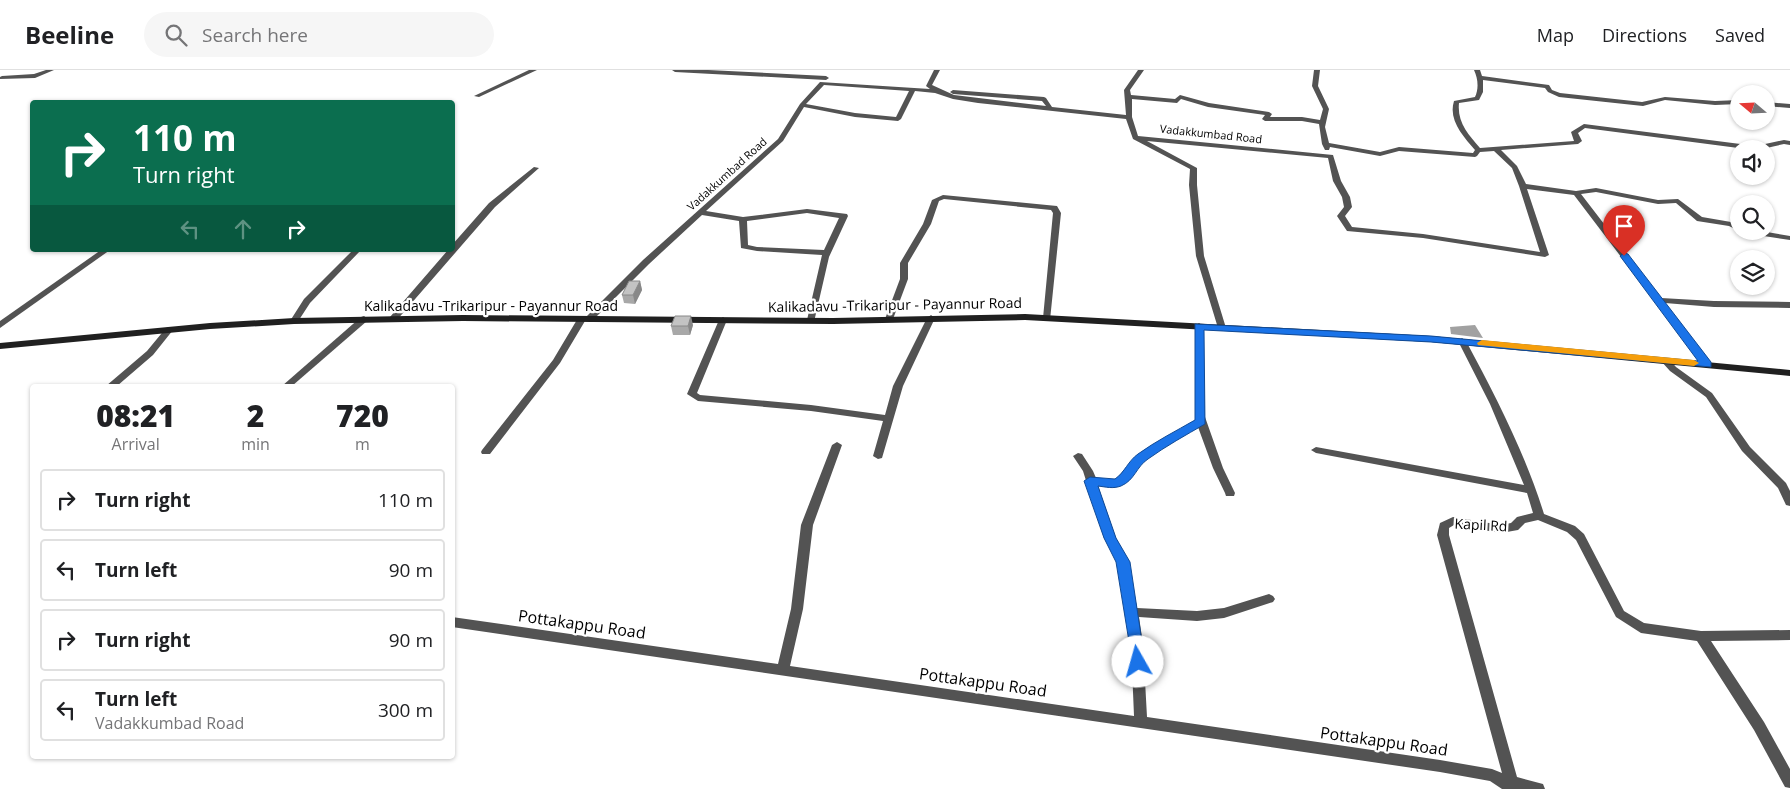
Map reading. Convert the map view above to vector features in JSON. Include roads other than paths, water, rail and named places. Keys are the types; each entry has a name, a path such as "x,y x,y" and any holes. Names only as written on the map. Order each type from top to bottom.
{"main road":[{"name":"Kalikadavu -Trikaripur - Payannur Road","path":"0,346 169,330 294,321 364,319 811,320 1047,318 1462,341 1790,373"}],"street":[{"path":"2,78 35,76 51,70"},
{"path":"477,96 534,70"},
{"path":"675,70 826,78 913,90 936,91"},
{"path":"937,70 929,86 936,91 953,97 1129,117"},
{"path":"1141,70 1127,90 1130,109 1129,117 1135,138 1194,168 1193,185 1200,256 1222,328"},
{"path":"1316,70 1315,86 1326,109 1322,127 1325,144 1331,156 1337,181 1346,198 1348,208 1341,216 1350,229 1408,232 1438,239 1545,255 1515,167 1495,148"},
{"path":"1477,70 1480,78 1480,96 1478,99 1456,102 1454,110 1457,125 1478,150"},
{"name":"Vadakkumbad Road","path":"486,452 557,361 584,320 781,140 802,105 826,78"},
{"path":"1480,78 1547,86 1550,91 1559,96 1643,104 1655,98 1730,104"},
{"path":"802,105 898,119 913,90"},
{"path":"1127,96 1177,101 1180,98 1195,100 1208,106 1268,114 1265,119 1302,119 1319,122"},
{"path":"1775,105 1790,106"},
{"path":"1478,150 1576,142 1579,141 1574,132 1584,126 1756,148 1784,142 1790,143"},
{"name":"Vadakkumbad Road","path":"1135,138 1331,156"},
{"path":"1325,144 1380,154 1399,148 1475,155 1478,150"},
{"path":"455,247 492,205 536,168"},
{"path":"1523,186 1576,192 1596,190 1658,202 1678,202 1700,219 1730,224"},
{"path":"1576,192 1707,364"},
{"path":"889,319 904,279 904,263 927,224 936,200 943,196 1054,208 1056,213 1047,318"},
{"path":"701,213 743,219 807,211 844,216 827,253 811,320"},
{"path":"743,219 744,246 757,249 827,253"},
{"path":"1775,236 1790,238"},
{"path":"0,325 103,252"},
{"path":"294,321 307,300 355,252"},
{"path":"393,319 450,252"},
{"path":"1658,300 1790,306"},
{"path":"878,456 898,386 931,318"},
{"path":"290,384 364,319"},
{"path":"723,320 692,394 698,398 811,408 889,420"},
{"path":"1199,326 1201,421 1230,493"},
{"path":"113,384 150,353 169,330"},
{"path":"1462,341 1495,404 1532,490 1540,516 1571,529 1580,537 1620,614 1630,623 1658,632 1701,636 1790,635"},
{"path":"1666,361 1673,369 1709,395 1746,449 1782,486 1790,502"},
{"path":"1090,481 1114,484 1119,482 1128,476 1134,464 1143,456 1201,421"},
{"path":"783,670 797,609 807,525 837,445"},
{"path":"1316,450 1532,490"},
{"path":"1078,456 1088,471 1110,538 1123,562 1130,612 1137,644 1141,722"},
{"name":"Kapil Rd","path":"1509,785 1443,535 1444,526 1453,521 1501,529 1514,527 1520,520 1540,516"},
{"path":"1130,612 1197,616 1224,612 1270,599"},
{"name":"Pottakappu Road","path":"455,622 1141,722 1339,753 1440,766 1492,775 1509,785 1538,789"},
{"path":"1701,636 1759,726 1790,782"}]}
